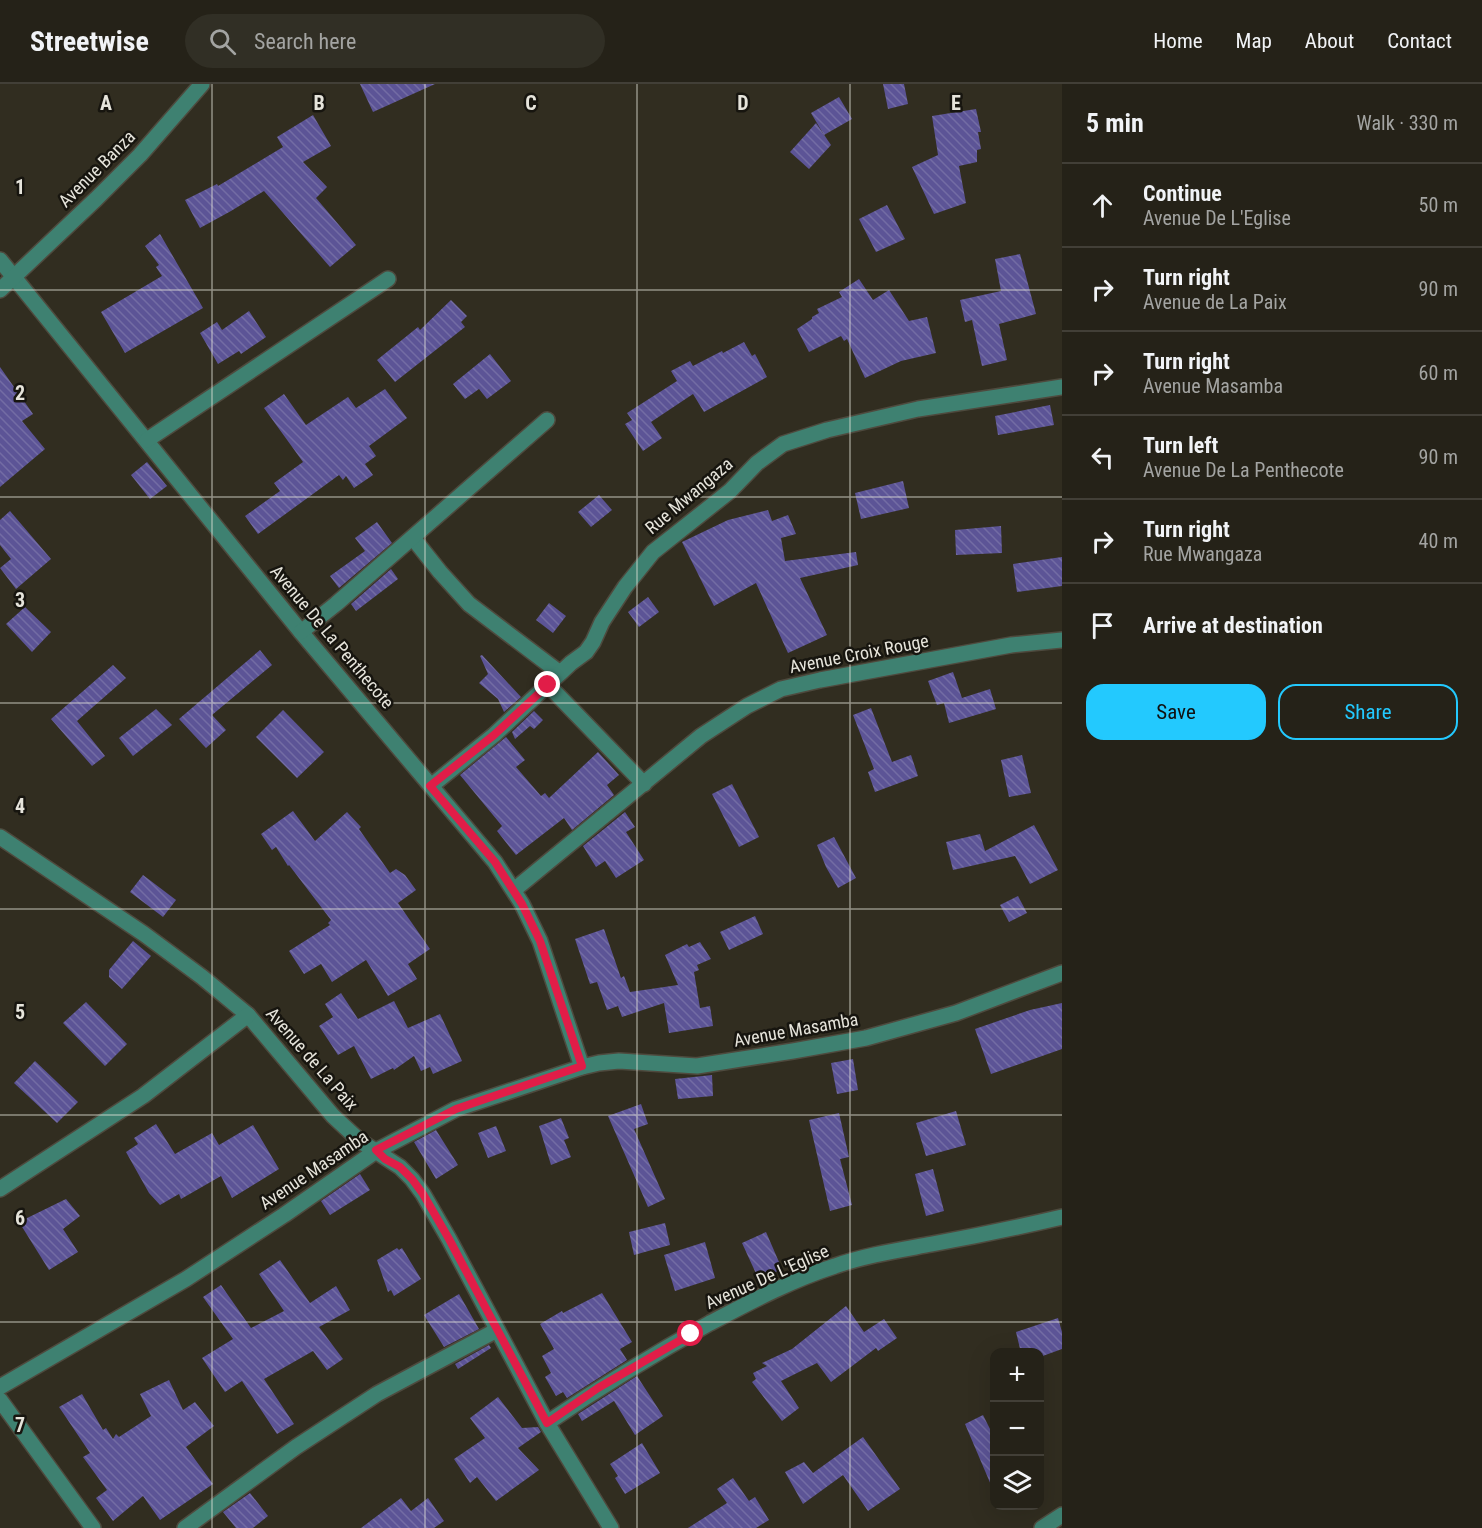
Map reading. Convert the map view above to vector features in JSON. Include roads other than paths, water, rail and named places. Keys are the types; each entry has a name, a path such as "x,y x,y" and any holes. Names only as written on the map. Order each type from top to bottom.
{"street":[{"name":"Avenue Banza","path":"0,290 140,155 202,84"},
{"name":"Avenue De La Penthecote","path":"0,260 301,632 495,862 514,890 540,941 582,1066"},
{"path":"147,440 388,279"},
{"name":"Rue Mwangaza","path":"430,786 494,735 560,673 586,652 625,587 653,552 730,491 757,463 783,444 827,430 918,409 1062,387"},
{"path":"301,632 413,538 547,420"},
{"path":"413,538 469,604 560,673"},
{"name":"Avenue Croix Rouge","path":"514,890 701,735 747,706 781,690 831,678 1011,645 1062,640"},
{"path":"548,685 644,784"},
{"name":"Avenue de La Paix","path":"0,837 144,934 248,1015 333,1116 360,1141 400,1167 412,1179 449,1239 547,1423 611,1528"},
{"name":"Avenue Masamba","path":"0,1387 186,1279 284,1215 376,1150 456,1109 582,1066 618,1061 697,1066 866,1038 956,1013 1062,973"},
{"path":"0,1189 143,1096 248,1015"},
{"name":"Avenue De L'Eglise","path":"547,1423 598,1388 691,1334 746,1304 802,1279 835,1266 877,1255 1062,1217"},
{"path":"185,1528 296,1447 377,1394 497,1330"},
{"path":"0,1400 93,1528"},
{"path":"1042,1528 1062,1515"}]}
